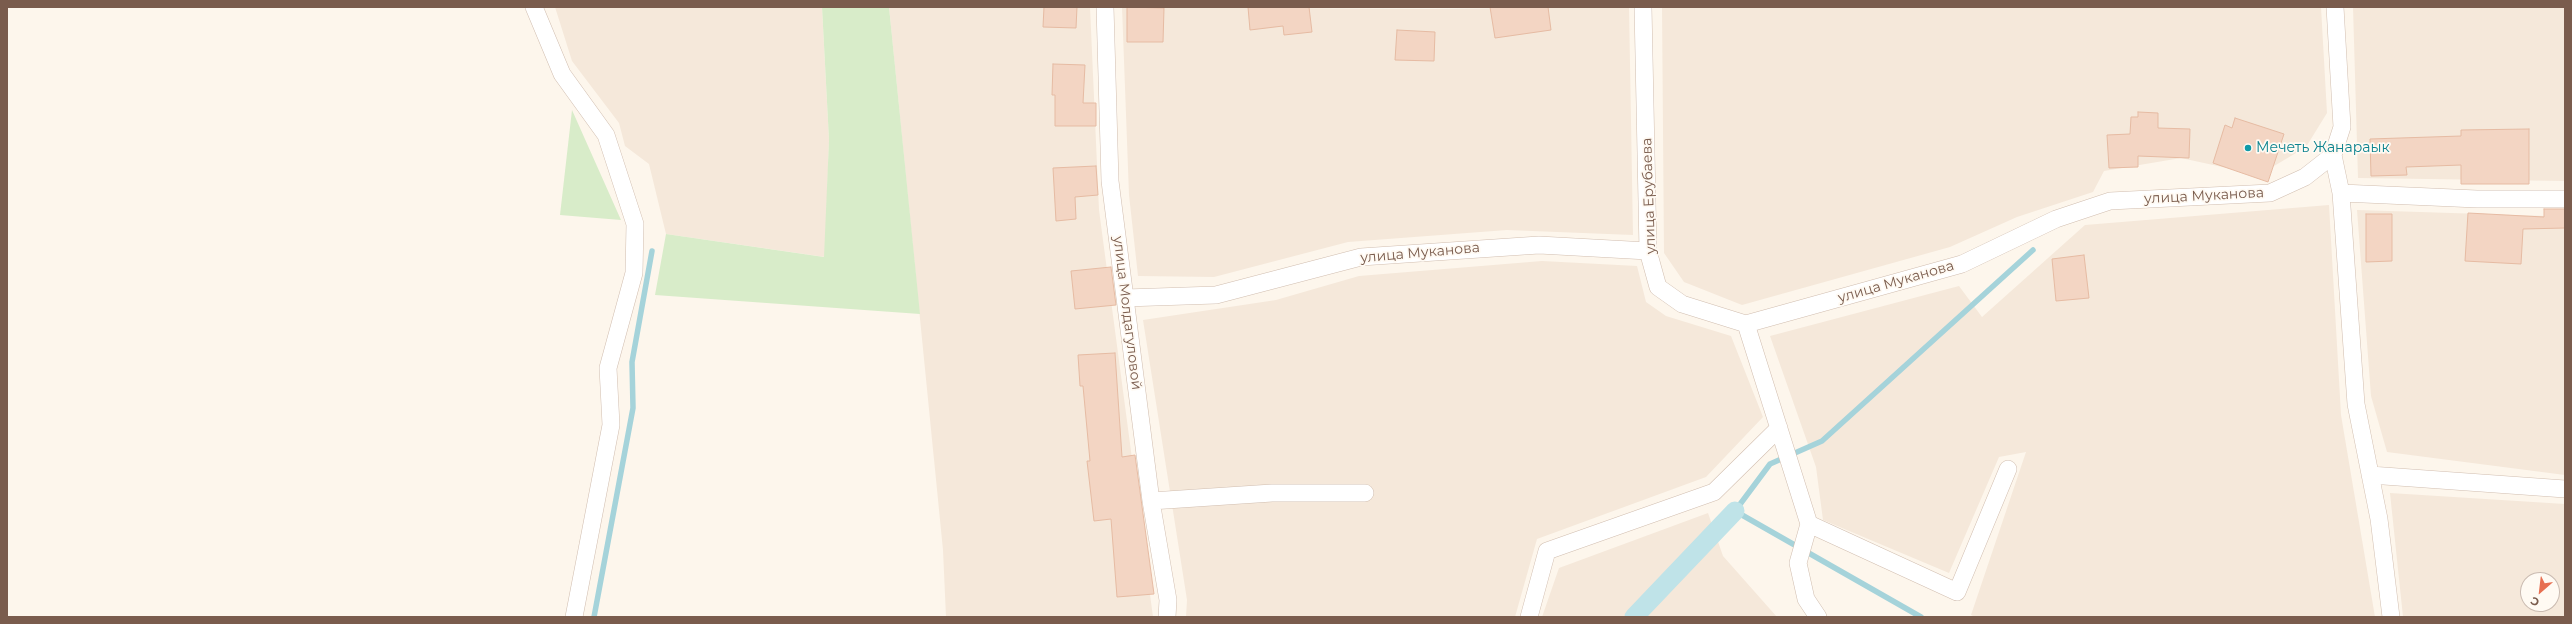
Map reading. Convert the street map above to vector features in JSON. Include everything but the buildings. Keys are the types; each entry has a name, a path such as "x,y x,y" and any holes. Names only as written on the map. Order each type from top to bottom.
{"street":[{"path":"534,7 562,74 606,135 635,224 634,273 608,368 611,425 574,617"},
{"name":"улица Молдагуловой","path":"1105,7 1110,181 1151,501 1168,600 1167,617"},
{"name":"улица Ерубаева","path":"1644,7 1648,251 1658,287 1682,304 1746,324"},
{"path":"2335,7 2342,127 2333,155 2341,193 2356,404 2379,519 2391,617"},
{"name":"улица Муканова","path":"1746,324 1962,264 2056,219 2110,201 2270,193 2305,177 2333,155"},
{"path":"2341,193 2477,199 2565,199"},
{"name":"улица Муканова","path":"1125,298 1216,295 1361,257 1539,244 1648,251"},
{"path":"1746,324 1809,524 1798,563 1806,598 1818,617"},
{"path":"1529,617 1547,551 1714,492 1779,428"},
{"path":"1809,524 1957,592 2008,469"},
{"path":"2370,475 2565,489"},
{"path":"1151,501 1272,493 1365,493"}],"shaded area":[{"path":"555,7 822,7 829,140 825,257 666,234 649,164 625,146 619,123 572,61"},
{"path":"889,7 1090,7 1099,210 1153,617 946,617 943,550"},
{"path":"1122,7 1428,9 1629,7 1633,235 1507,230 1348,242 1214,277 1138,276 1129,195"},
{"path":"1662,7 2321,7 2327,113 2306,147 2259,175 2181,158 2104,171 2093,192 2017,217 1950,247 1742,305 1684,282 1664,253"},
{"path":"2353,7 2565,7 2565,181 2358,178"},
{"path":"2329,205 2341,415 2375,617 1975,617 1971,615 2026,452 1999,457 1949,573 1823,520 1816,467 1770,336 1959,286 1982,317 2085,225"},
{"path":"2357,210 2546,216 2565,214 2565,475 2387,452 2371,396"},
{"path":"1542,261 1637,266 1646,302 1666,316 1731,336 1763,417 1706,477 1537,539 1515,617 1186,617 1187,600 1143,320 1276,300 1359,276"},
{"path":"2390,493 2565,504 2565,617 2403,617"},
{"path":"1708,513 1723,556 1777,617 1542,617 1559,568"}],"green space":[{"path":"822,7 889,7 920,314 655,295 666,234 824,257 829,140"},
{"path":"572,110 621,220 560,215"}],"waterway":[{"path":"1921,617 1735,511 1770,464 1822,441 2033,250"},
{"path":"594,617 633,408 632,362 652,251"},
{"path":"1634,617 1735,511"}],"place":[{"name":"Мечеть Жанараык","path":"2248,148"}]}
